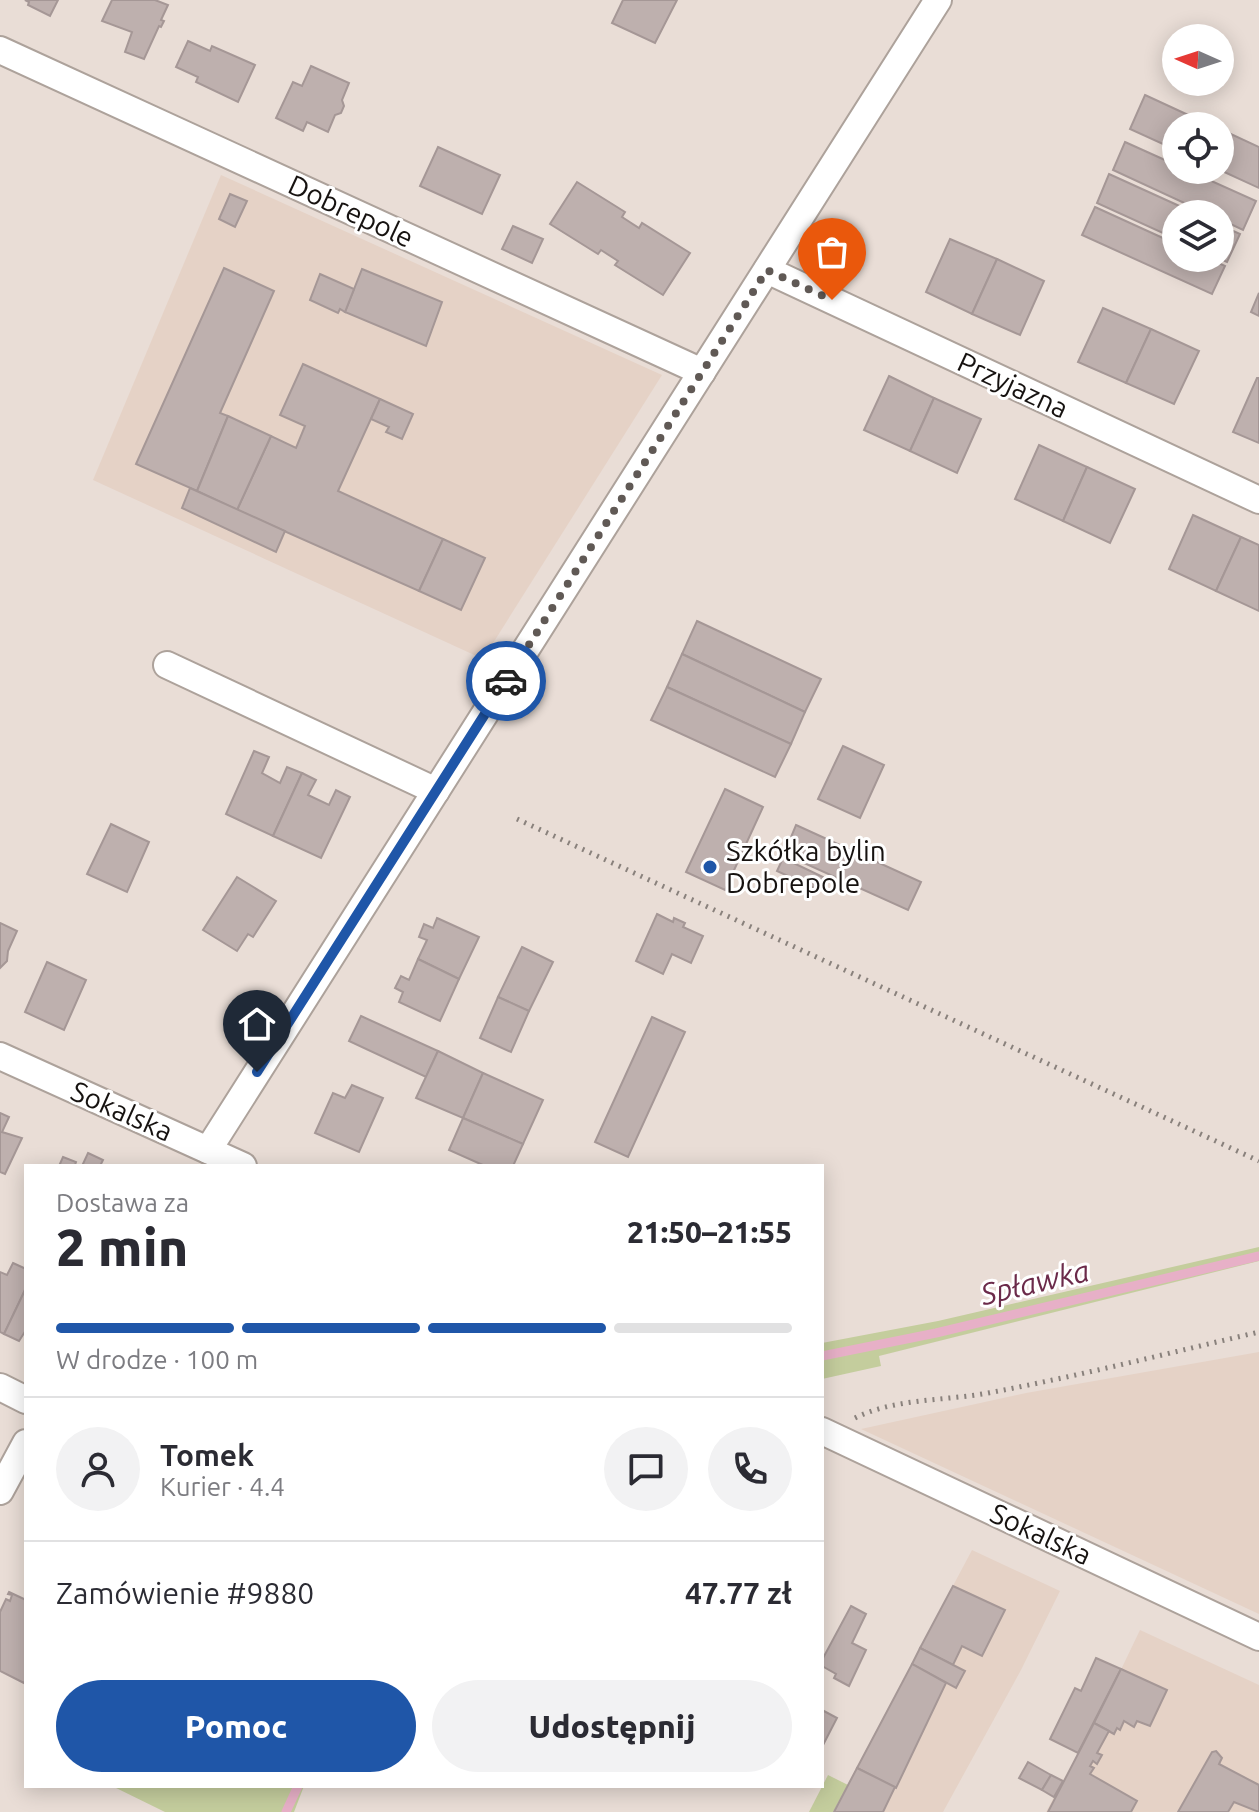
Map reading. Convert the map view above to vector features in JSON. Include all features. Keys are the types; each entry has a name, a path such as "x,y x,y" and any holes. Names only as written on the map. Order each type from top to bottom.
{"street":[{"path":"208,1158 436,791 938,0"},
{"name":"Dobrepole","path":"0,50 702,372"},
{"name":"Przyjazna","path":"767,270 1259,500"},
{"path":"167,665 436,791"},
{"name":"Sokalska","path":"0,1056 208,1158 234,1164"},
{"path":"0,1387 24,1399"},
{"name":"Sokalska","path":"827,1433 1259,1637"},
{"path":"0,1491 24,1447"}],"path":[{"path":"517,819 1259,1161"},
{"path":"827,1433 867,1412 1055,1381 1259,1332"}],"shaded area":[{"path":"221,175 662,375 483,659 93,480"},
{"path":"1259,1352 1259,1614 861,1429 1026,1393"},
{"path":"972,1550 1060,1591 1021,1670 943,1812 833,1812"},
{"path":"1140,1630 1259,1685 1259,1812 1046,1812 1104,1705"}],"green space":[{"path":"1259,1247 1259,1261 879,1356 881,1366 824,1379 824,1343 938,1321"},
{"path":"828,1775 848,1785 833,1812 809,1812 824,1788"},
{"path":"116,1788 303,1788 294,1812 165,1812"}],"building":[{"path":"25,0 58,0 50,16 28,5 29,2"},
{"path":"112,0 155,0 168,5 161,20 164,21 144,59 125,52 132,32 102,21"},
{"path":"623,0 677,0 655,43 612,23"},
{"path":"188,41 210,51 212,46 255,65 238,102 196,82 198,77 176,67"},
{"path":"311,66 349,83 341,113 335,115 328,132 307,122 303,131 276,118 293,82 302,86"},
{"path":"1145,95 1182,112 1162,112 1162,144 1130,129"},
{"path":"1234,135 1259,147 1259,188 1234,176"},
{"path":"1125,142 1162,159 1162,184 1218,184 1256,201 1243,230 1234,226 1234,200 1178,200 1113,170"},
{"path":"438,147 500,175 482,214 420,186"},
{"path":"1109,174 1166,200 1162,200 1162,233 1097,203"},
{"path":"577,182 625,212 622,217 639,228 642,223 690,253 663,295 615,265 618,261 601,250 598,254 550,224"},
{"path":"230,194 247,201 235,227 219,219"},
{"path":"1095,207 1162,238 1162,271 1082,235"},
{"path":"513,226 543,239 532,263 502,249"},
{"path":"1234,231 1240,234 1234,247"},
{"path":"950,239 997,259 972,314 926,292"},
{"path":"997,259 1044,281 1020,335 972,314"},
{"path":"224,268 274,291 220,413 228,416 197,491 136,464"},
{"path":"362,269 442,302 426,346 345,312"},
{"path":"1164,272 1222,272 1212,294"},
{"path":"320,274 354,289 345,312 340,309 338,313 310,300"},
{"path":"1259,293 1259,316 1251,312"},
{"path":"1103,308 1151,329 1126,383 1078,362"},
{"path":"1151,329 1199,351 1174,404 1126,383"},
{"path":"303,364 380,399 338,491 443,539 419,591 237,510 271,436 296,448 305,426 280,415"},
{"path":"889,376 934,398 910,451 864,430"},
{"path":"1259,378 1259,443 1233,432"},
{"path":"934,398 981,419 957,473 910,451"},
{"path":"380,399 413,414 402,439 386,432 389,427 371,419"},
{"path":"228,416 271,436 237,510 197,491"},
{"path":"1039,445 1087,467 1063,521 1015,499"},
{"path":"1087,467 1135,489 1110,543 1063,521"},
{"path":"190,488 285,531 276,552 182,508"},
{"path":"1193,515 1241,537 1216,591 1169,569"},
{"path":"1241,537 1259,545 1259,611 1216,591"},
{"path":"443,539 485,558 461,610 419,591"},
{"path":"697,621 821,679 805,712 682,654"},
{"path":"682,654 805,712 791,744 667,687"},
{"path":"667,687 791,744 775,777 651,720"},
{"path":"843,746 884,765 860,818 818,799"},
{"path":"254,751 269,757 262,773 280,783 287,767 302,773 273,836 226,814"},
{"path":"302,773 316,780 308,795 329,805 336,790 350,797 321,858 273,836"},
{"path":"725,789 763,807 725,890 686,872"},
{"path":"111,824 149,842 127,892 87,874"},
{"path":"796,825 921,882 908,910 784,854"},
{"path":"783,858 823,877 818,890 777,871"},
{"path":"237,877 276,901 253,937 248,934 237,951 203,930"},
{"path":"657,914 673,922 674,918 685,923 683,927 703,936 691,963 672,954 663,974 636,961"},
{"path":"437,918 479,937 459,979 418,959 427,940 419,937 424,924 433,928"},
{"path":"0,923 17,931 7,961 0,968"},
{"path":"522,947 553,962 529,1011 498,997"},
{"path":"418,959 459,979 440,1021 399,1002 403,992 395,988 401,976 409,980"},
{"path":"47,962 86,980 64,1030 25,1012"},
{"path":"498,997 529,1011 511,1052 480,1038"},
{"path":"361,1016 438,1051 426,1077 349,1041"},
{"path":"652,1017 685,1032 628,1157 595,1142"},
{"path":"438,1051 483,1073 463,1118 416,1098"},
{"path":"483,1073 543,1100 523,1144 463,1118"},
{"path":"352,1085 383,1098 359,1152 315,1133 333,1093 345,1098"},
{"path":"0,1113 9,1117 2,1132 22,1138 5,1174 0,1172"},
{"path":"463,1118 523,1144 514,1164 480,1164 449,1150"},
{"path":"88,1153 103,1160 101,1164 83,1164"},
{"path":"63,1157 76,1162 75,1164 60,1164"},
{"path":"13,1263 24,1268 24,1292 4,1334 0,1332 0,1272 7,1275"},
{"path":"24,1292 24,1333 19,1341 4,1334"},
{"path":"953,1586 1005,1610 982,1656 962,1646 953,1665 920,1648"},
{"path":"9,1592 24,1599 24,1683 0,1671 0,1612 6,1599 10,1601 12,1595"},
{"path":"851,1606 866,1614 852,1643 866,1650 849,1686 834,1678 836,1674 824,1667 824,1656"},
{"path":"920,1648 965,1671 956,1688 912,1664"},
{"path":"1096,1658 1121,1669 1078,1753 1050,1739 1075,1688 1081,1691"},
{"path":"912,1664 946,1683 896,1788 857,1768"},
{"path":"1121,1669 1167,1690 1150,1726 1137,1721 1134,1727 1124,1721 1114,1734 1094,1723"},
{"path":"824,1711 837,1718 824,1743"},
{"path":"1094,1723 1109,1731 1097,1753 1102,1755 1097,1764 1093,1761 1090,1766 1094,1768 1090,1774 1137,1801 1131,1812 1048,1812"},
{"path":"1216,1751 1222,1758 1219,1764 1259,1785 1259,1812 1234,1802 1228,1812 1178,1812 1212,1752"},
{"path":"1028,1762 1051,1775 1042,1790 1019,1778"},
{"path":"857,1768 895,1787 883,1812 834,1812"},
{"path":"1051,1775 1063,1781 1054,1797 1042,1790"}],"waterway":[{"name":"Spławka","path":"824,1356 936,1333 1259,1256"},
{"name":"Spławka","path":"286,1812 297,1788"}],"way so far":[{"path":"506,681 767,270 832,300"}],"place":[{"name":"Szkółka bylin Dobrepole","path":"710,867"}],"route":[{"path":"257,1072 506,681"}]}
